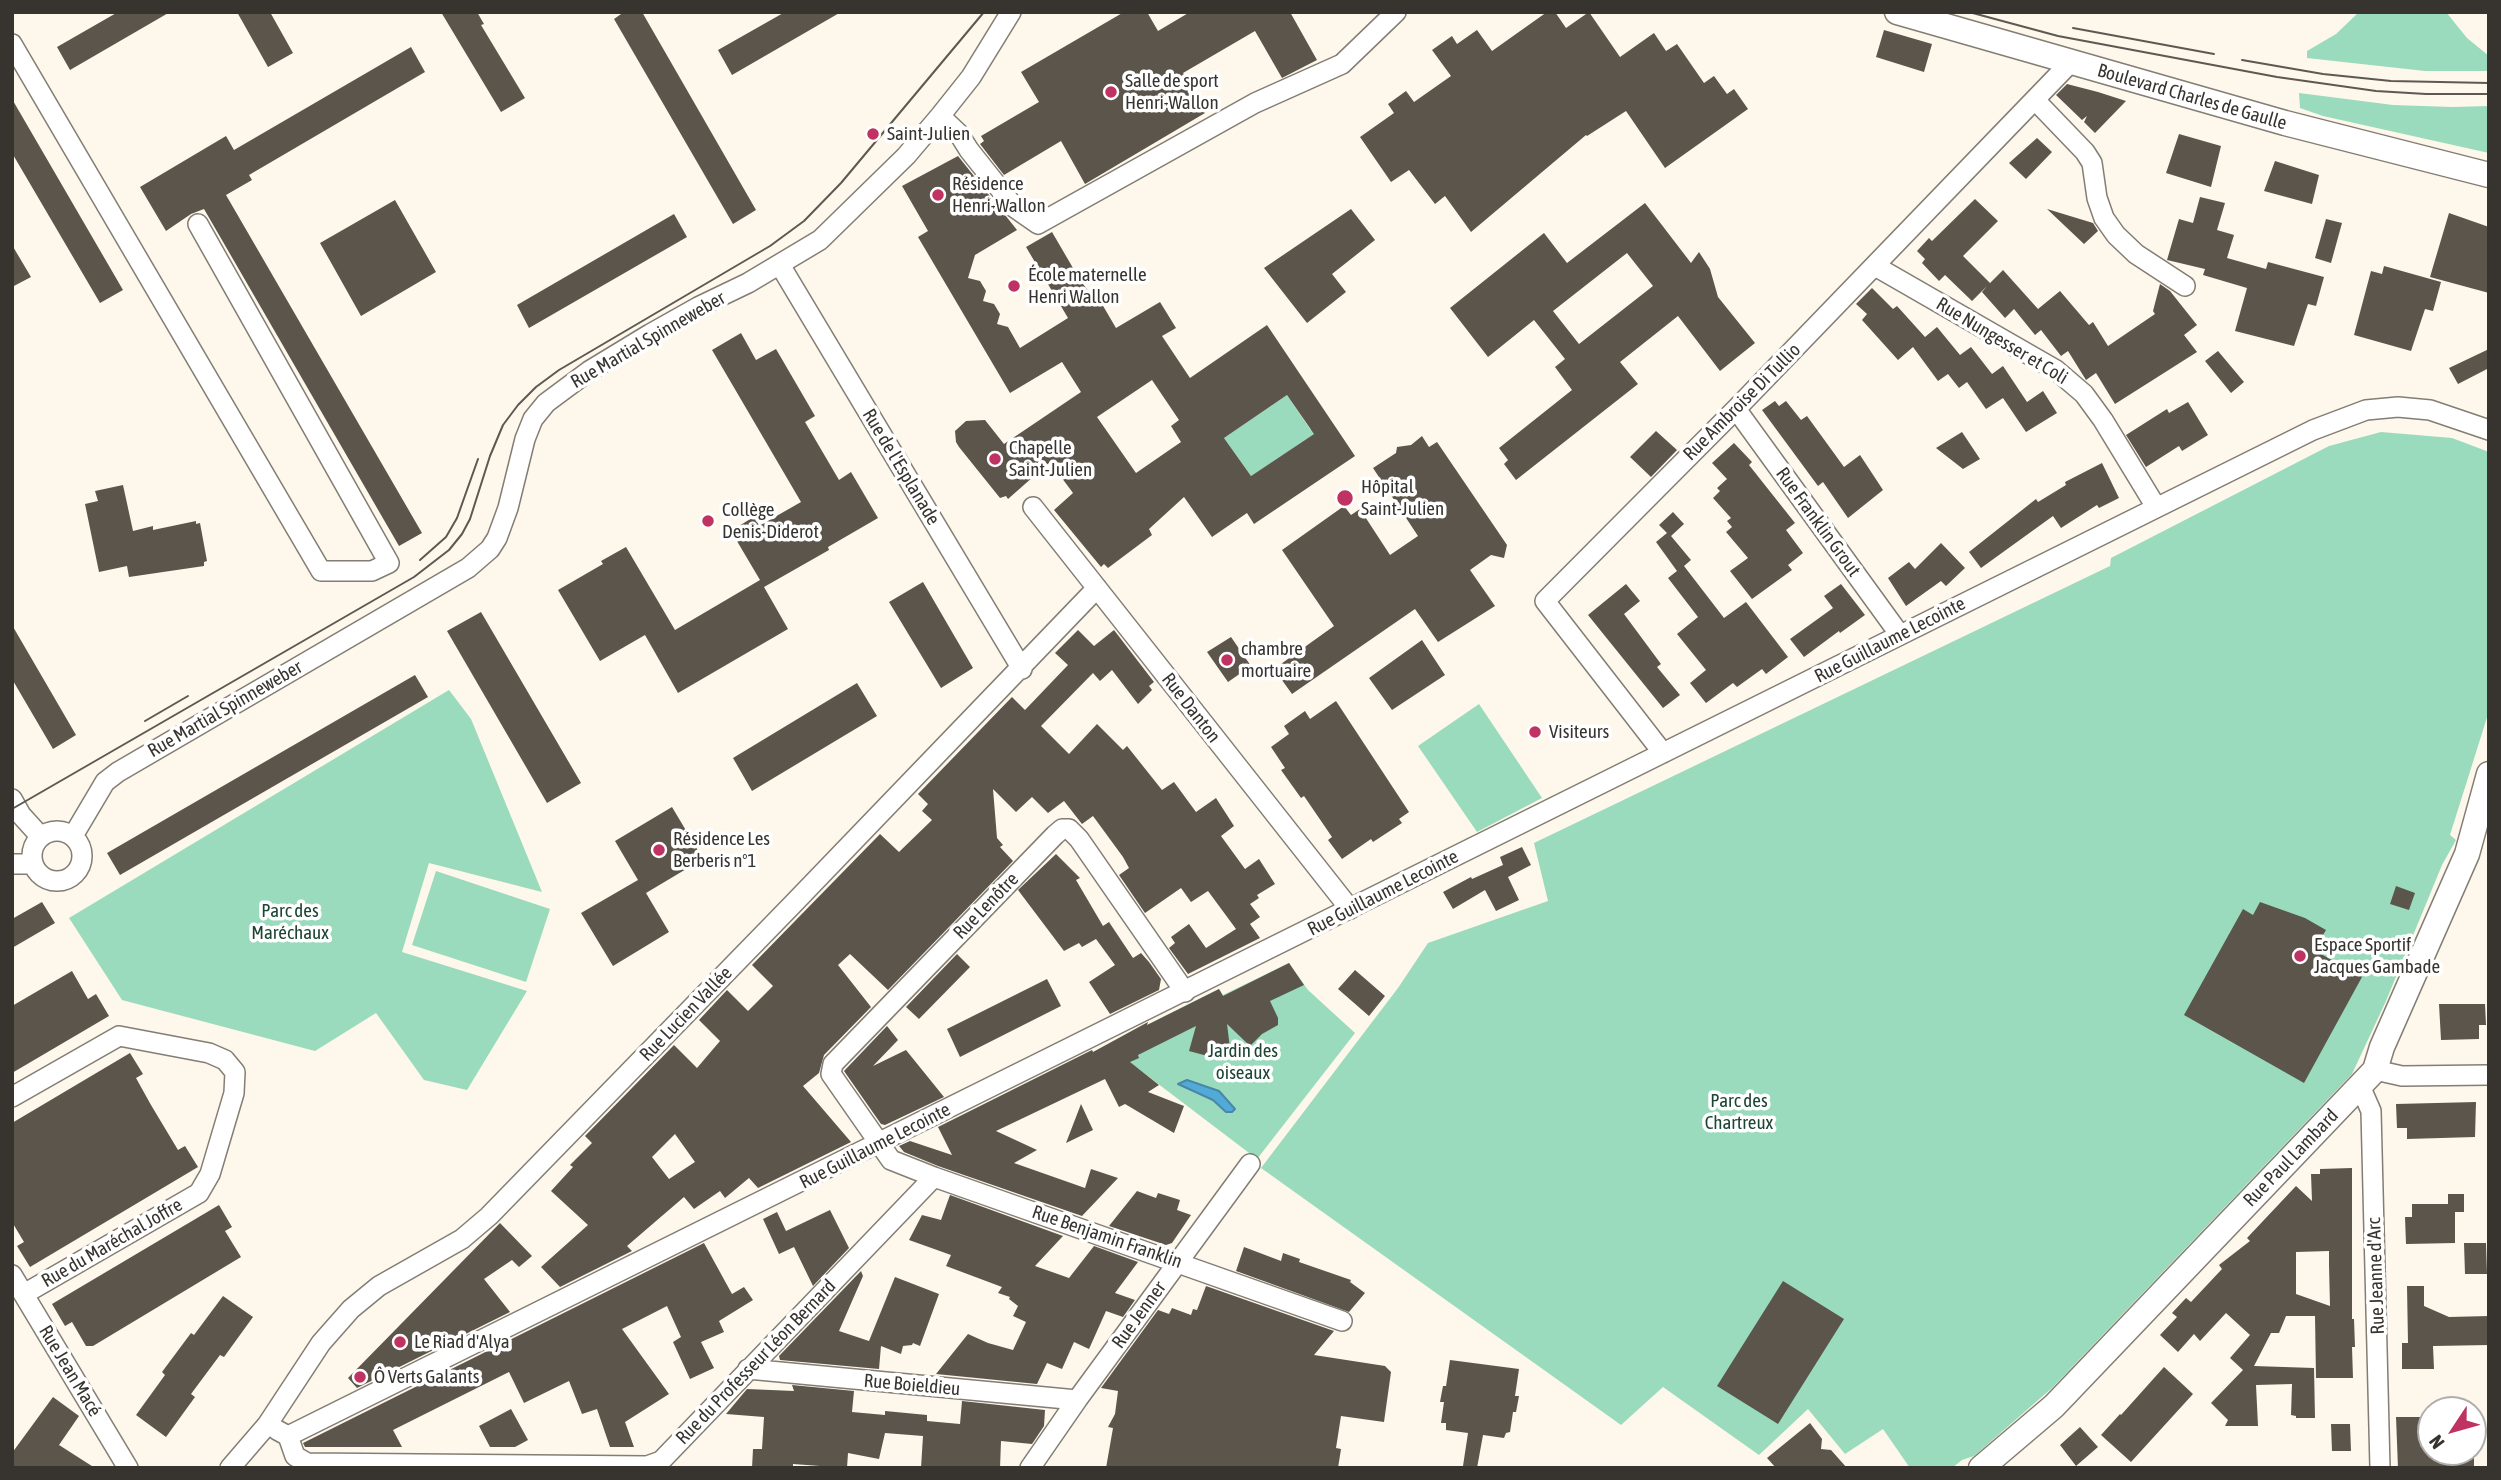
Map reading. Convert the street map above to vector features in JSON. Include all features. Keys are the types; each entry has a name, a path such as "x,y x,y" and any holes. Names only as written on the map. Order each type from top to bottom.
{"street":[{"name":"Rue Martial Spinneweber","path":"73,836 105,782 118,772 468,568 490,549 508,508 525,439 533,419 546,403 589,371 650,334 780,265 820,240 906,156 940,116 971,77 1011,12"},
{"path":"940,116 959,134 1015,208 1038,224 1255,103 1342,64 1396,12"},
{"name":"Boulevard Charles de Gaulle","path":"1897,12 2285,123 2489,175"},
{"path":"12,44 321,571 372,571 389,563 198,225"},
{"name":"Rue Ambroise Di Tullio","path":"1663,753 1545,601 1736,409 2070,63"},
{"path":"2035,100 2085,152 2092,163 2097,198 2104,218 2116,235 2136,254 2185,286"},
{"name":"Rue de l'Esplanade","path":"780,265 1022,669"},
{"name":"Rue Nungesser et Coli","path":"1875,266 2056,370 2084,394 2156,507"},
{"name":"Rue Guillaume Lecointe","path":"288,1436 2313,430 2366,410 2398,407 2430,410 2489,430"},
{"name":"Rue Franklin Grout","path":"1736,409 1900,635"},
{"name":"Rue Danton","path":"1033,507 1350,909"},
{"name":"Rue Lucien Vallée","path":"267,1425 321,1343 351,1309 379,1286 462,1239 507,1197 1022,669 1097,588"},
{"name":"Rue Paul Lambard","path":"1981,1468 2054,1406 2367,1078 2468,854 2489,774"},
{"path":"12,799 21,815 41,836"},
{"name":"Rue Lenôtre","path":"880,1143 831,1074 833,1064 1062,829 1069,829 1079,839 1185,992"},
{"path":"57,831 73,836 82,856 78,871 65,880 42,877 33,864 33,849 41,836 57,831"},
{"path":"12,864 33,864"},
{"name":"Rue du Maréchal Joffre","path":"12,1097 119,1036 209,1052 225,1060 235,1072 234,1093 211,1174 199,1193 24,1294"},
{"path":"2367,1078 2489,1075"},
{"name":"Rue Jeanne d'Arc","path":"2367,1078 2371,1111 2380,1468"},
{"name":"Rue Benjamin Franklin","path":"880,1143 891,1160 934,1177 1342,1321"},
{"name":"Rue Jenner","path":"1030,1468 1250,1164"},
{"name":"Rue du Professeur Léon Bernard","path":"267,1425 288,1436 295,1455 307,1463 647,1466 661,1461 934,1177"},
{"name":"Rue Jean Macé","path":"12,1275 128,1468"},
{"name":"Rue Boieldieu","path":"748,1369 1077,1400"},
{"path":"230,1468 267,1425"}],"green space":[{"path":"2359,12 2446,12 2467,38 2489,56 2489,71 2425,71 2307,58 2307,51 2336,34"},
{"path":"2299,93 2393,105 2489,106 2489,153 2323,116 2300,108"},
{"path":"1287,395 1310,429 1317,432 1251,476 1224,438"},
{"name":"Parc des Chartreux","path":"2381,432 2452,438 2489,452 2489,711 2450,835 2456,840 2442,865 2386,1001 2352,1074 2052,1388 1974,1456 1962,1460 1952,1468 1910,1468 1883,1429 1845,1454 1808,1409 1759,1455 1663,1387 1621,1425 1261,1168 1398,988 1428,943 1548,901 1534,843 2110,566 2111,558 2329,446"},
{"name":"Parc des Maréchaux","path":"449,690 471,719 542,892 429,863 402,952 527,991 467,1090 424,1080 376,1013 315,1051 122,1000 69,918"},
{"path":"1479,704 1542,798 1477,832 1418,746"},
{"path":"436,871 550,909 526,982 412,945"},
{"name":"Jardin des oiseaux","path":"1289,963 1308,990 1355,1033 1257,1159 1107,1045 1219,989 1223,995"}],"water":[{"path":"1187,1080 1219,1091 1235,1109 1226,1112 1213,1100 1178,1084"}],"building":[{"path":"118,12 170,12 70,70 57,47"},
{"path":"237,12 270,12 293,53 268,67"},
{"path":"441,12 477,12 484,24 481,25 525,98 501,112"},
{"path":"624,12 642,12 756,210 733,224 614,19"},
{"path":"785,12 841,12 732,75 718,50"},
{"path":"1124,12 1147,12 1158,31 1190,12 1290,12 1317,60 1282,78 1255,31 1183,73 1205,113 1085,184 1061,141 1004,175 980,144 984,141 981,136 1039,102 1021,72"},
{"path":"1547,12 1555,12 1566,28 1589,12 1620,57 1654,33 1666,51 1677,44 1704,83 1714,76 1727,94 1734,89 1748,109 1665,168 1626,111 1586,135 1471,232 1445,196 1435,204 1409,170 1391,182 1360,137 1394,113 1388,104 1406,91 1414,102 1451,76 1432,50 1452,36 1457,44 1477,30 1492,51"},
{"path":"1884,30 1932,44 1924,72 1876,57"},
{"path":"411,47 425,72 249,175 252,180 226,195 422,533 399,546 204,209 191,214 166,231 140,187 226,136 234,150"},
{"path":"2067,84 2126,101 2095,133 2084,122 2087,116 2082,120 2056,95"},
{"path":"12,99 123,290 100,303 12,153"},
{"path":"2179,134 2221,146 2211,187 2166,173"},
{"path":"2037,138 2052,152 2026,179 2009,163"},
{"path":"958,156 1017,230 975,255 968,278 980,281 986,291 983,301 994,304 1000,314 997,324 1008,327 1020,348 1068,318 1026,247 1052,232 1080,280 1096,301 1099,299 1116,328 1160,302 1176,328 1162,336 1190,378 1267,325 1355,456 1254,524 1247,513 1212,537 1184,497 1149,529 1152,535 1108,568 1104,564 1101,567 1054,510 1073,493 1050,462 1008,499 1006,496 1000,498 956,442 955,431 966,421 985,420 1004,444 1081,392 1062,362 1010,393 918,237 928,231 902,186","holes":["1152,380 1179,420 1171,426 1181,442 1136,473 1097,417","1287,395 1314,434 1251,476 1224,438"]},
{"path":"2275,161 2319,175 2312,204 2264,191"},
{"path":"2200,197 2225,203 2217,230 2234,235 2227,258 2266,269 2268,262 2324,277 2316,306 2308,304 2294,346 2235,331 2247,288 2203,275 2205,269 2167,260 2179,219 2193,223"},
{"path":"1975,199 1998,221 1963,256 1990,283 2003,270 2038,309 2060,291 2089,325 2093,322 2108,346 2155,314 2153,311 2160,284 2170,291 2197,325 2184,335 2197,352 2115,404 2096,373 2086,380 2068,351 2061,356 2041,330 2035,335 2014,309 2005,318 1982,292 1987,286 1972,301 1945,275 1939,281 1922,263 1925,259 1917,251 1929,238 1932,241"},
{"path":"395,200 436,272 361,316 320,243"},
{"path":"1645,203 1691,263 1699,252 1710,269 1718,297 1755,343 1720,371 1678,316 1620,362 1638,384 1516,480 1504,464 1508,460 1499,448 1572,390 1555,367 1565,359 1534,320 1488,357 1450,308 1544,233 1567,263","holes":["1627,253 1653,286 1579,344 1553,311"]},
{"path":"1351,209 1375,240 1332,274 1346,292 1307,323 1264,268"},
{"path":"2047,209 2093,223 2098,231 2084,244"},
{"path":"2449,213 2489,227 2489,293 2430,277"},
{"path":"674,214 687,237 529,328 517,305"},
{"path":"2326,219 2342,223 2331,263 2315,258"},
{"path":"12,245 31,277 12,287"},
{"path":"2384,266 2441,282 2433,311 2425,309 2411,351 2354,335 2371,271 2382,274"},
{"path":"1872,288 1893,309 1897,306 1925,337 1937,327 1960,355 1971,347 1992,374 2003,366 2027,402 2043,391 2057,413 2026,432 2003,398 1986,409 1967,382 1959,388 1948,374 1938,381 1913,347 1898,360 1862,320 1867,314 1856,304"},
{"path":"741,333 756,360 776,349 815,416 805,422 839,480 851,472 878,518 764,587 788,629 678,693 645,635 600,661 558,590 626,547 675,630 760,580 731,531 755,516 759,526 801,502 712,350"},
{"path":"2489,349 2489,368 2458,384 2449,368"},
{"path":"2218,351 2244,382 2231,393 2205,361"},
{"path":"1775,401 1779,406 1786,401 1801,420 1807,416 1844,467 1860,455 1883,490 1848,518 1823,482 1818,486 1762,410"},
{"path":"2188,402 2208,435 2182,451 2179,446 2146,467 2126,435 2167,409 2169,413"},
{"path":"1656,431 1677,450 1651,477 1630,457"},
{"path":"1962,432 1980,459 1963,469 1936,448"},
{"path":"1422,436 1429,447 1437,442 1507,545 1504,558 1491,555 1470,570 1495,606 1438,642 1415,609 1292,694 1274,669 1334,626 1282,550 1344,506 1351,515 1360,509 1390,555 1418,536 1373,468 1396,453 1397,447 1411,445"},
{"path":"1734,443 1752,462 1749,465 1795,523 1786,530 1803,553 1788,565 1792,570 1752,599 1730,571 1748,558 1726,532 1732,527 1727,521 1731,518 1713,498 1720,491 1717,488 1727,479 1712,463"},
{"path":"2102,463 2119,498 2099,508 2097,505 2061,528 2053,516 1981,568 1969,552 2036,499 2038,502 2066,485 2065,482"},
{"path":"123,485 133,531 153,526 153,530 196,521 196,524 200,523 207,561 204,566 129,577 127,566 99,572 85,504 98,501 95,491"},
{"path":"1673,512 1684,524 1671,536 1691,560 1684,566 1724,618 1746,602 1788,657 1766,674 1762,669 1737,687 1733,683 1706,703 1690,683 1706,670 1677,634 1698,617 1668,578 1677,571 1656,542 1667,533 1659,525"},
{"path":"1941,543 1965,568 1946,586 1941,581 1906,606 1888,578 1909,562 1915,569"},
{"path":"923,582 973,668 941,688 889,602"},
{"path":"1626,584 1640,601 1624,614 1661,664 1657,667 1680,695 1663,708 1588,615"},
{"path":"1841,584 1865,615 1804,657 1790,639 1833,608 1824,596"},
{"path":"481,612 581,783 547,803 447,631"},
{"path":"12,625 76,735 53,749 12,679"},
{"path":"1078,630 1094,646 1114,630 1154,682 1149,686 1152,690 1138,704 1112,670 1100,681 1093,673 1041,726 1069,754 1097,724 1123,750 1127,746 1162,790 1174,782 1196,812 1216,798 1234,826 1221,836 1245,869 1259,859 1275,884 1257,895 1259,898 1250,904 1260,917 1250,924 1260,938 1188,974 1169,948 1175,943 1171,937 1189,924 1206,948 1236,929 1208,891 1191,902 1181,888 1145,913 1119,875 1129,868 1093,816 1082,824 1064,801 1048,813 1032,797 1016,812 993,789 997,838 1003,845 1000,847 1013,861 888,990 850,954 838,965 871,1007 824,1055 819,1073 803,1086 851,1142 758,1188 749,1178 725,1198 720,1191 694,1209 684,1197 627,1246 632,1251 560,1287 541,1267 588,1225 551,1191 573,1167 570,1165 592,1143 585,1136 674,1045 697,1068 720,1041 699,1020 727,990 748,1011 773,986 752,965 880,834 899,852 932,820 922,811 928,804 918,794 1012,697 1025,710 1068,665 1055,653","holes":["675,1134 695,1162 669,1179 652,1157"]},
{"name":"chambre mortuaire","path":"1231,637 1251,666 1228,682 1207,652"},
{"path":"1422,640 1445,675 1392,710 1369,678"},
{"path":"415,675 428,697 120,875 107,853"},
{"path":"857,683 877,716 752,791 733,758"},
{"path":"1336,701 1409,812 1399,819 1402,823 1373,842 1371,839 1342,859 1328,840 1332,837 1304,796 1301,798 1281,770 1285,768 1271,747 1289,734 1284,726 1305,711 1310,719"},
{"path":"672,807 703,859 646,893 669,932 613,966 581,913 638,880 615,841"},
{"path":"1522,847 1531,865 1508,877 1519,900 1496,911 1485,890 1453,909 1443,892 1471,877 1472,879 1503,865 1500,857"},
{"path":"1056,854 1080,878 1076,880 1103,926 1109,922 1133,958 1141,953 1149,962 1161,979 1159,990 1110,1014 1089,982 1115,965 1096,939 1082,947 1079,943 1064,951 1018,890"},
{"path":"2396,886 2415,893 2409,910 2390,904"},
{"path":"42,902 55,923 12,948 12,919"},
{"path":"2260,902 2305,918 2326,930 2314,950 2362,977 2304,1083 2184,1015 2243,909 2253,915"},
{"path":"957,954 970,967 919,1019 906,1007"},
{"path":"1289,963 1304,985 1270,1001 1278,1018 1278,1025 1262,1034 1250,1046 1227,1024 1231,1056 1215,1058 1189,1051 1196,1026 1138,1055 1139,1058 1130,1062 1159,1085 1148,1092 1184,1106 1174,1133 1125,1104 1119,1107 1105,1079 996,1131 1037,1150 1014,1163 1085,1188 1091,1169 1118,1178 1082,1216 938,1166 904,1152 899,1146 910,1141 952,1155 938,1127 1092,1050 1093,1052 1148,1022 1147,1025 1219,989 1223,996"},
{"path":"1355,970 1385,996 1369,1016 1338,989"},
{"path":"72,971 88,999 96,994 109,1016 12,1073 12,1006"},
{"path":"1047,979 1061,1006 960,1057 947,1029"},
{"path":"2439,1004 2485,1004 2486,1025 2479,1025 2479,1039 2441,1040"},
{"path":"887,1026 898,1040 873,1066 906,1050 944,1097 885,1125 881,1124 844,1071"},
{"path":"130,1053 143,1074 136,1078 151,1105 178,1150 185,1146 198,1167 30,1267 17,1246 24,1242 12,1222 12,1123"},
{"path":"2476,1102 2475,1137 2407,1139 2407,1128 2397,1128 2396,1104"},
{"path":"1081,1104 1093,1130 1066,1143"},
{"path":"2352,1168 2352,1319 2355,1347 2352,1347 2353,1378 2316,1378 2315,1316 2286,1316 2279,1333 2271,1333 2254,1366 2314,1368 2315,1418 2296,1418 2291,1415 2292,1384 2256,1385 2258,1426 2225,1426 2228,1420 2211,1403 2243,1370 2230,1358 2250,1335 2226,1313 2200,1341 2194,1334 2178,1352 2160,1335 2177,1317 2172,1313 2186,1298 2191,1302 2222,1269 2219,1265 2250,1241 2247,1238 2296,1186 2312,1201 2311,1174 2320,1174 2320,1169","holes":["2329,1251 2330,1306 2296,1294 2296,1252"]},
{"path":"1137,1191 1156,1198 1158,1193 1180,1200 1177,1210 1191,1215 1172,1243 1166,1245 1109,1226"},
{"path":"2448,1194 2464,1194 2464,1212 2455,1212 2455,1243 2406,1244 2405,1217 2412,1217 2412,1204 2448,1204"},
{"path":"950,1195 1063,1236 1035,1266 1069,1278 1094,1246 1138,1262 1115,1293 1135,1300 1123,1317 1106,1311 1089,1349 1074,1342 1062,1369 1047,1363 1037,1384 936,1374 968,1334 1013,1350 1026,1322 1013,1316 1018,1306 1010,1297 998,1293 1002,1287 946,1266 951,1255 909,1240 922,1215 941,1220"},
{"path":"219,1205 232,1227 225,1231 241,1257 93,1346 86,1346 72,1322 65,1326 52,1304"},
{"path":"830,1210 849,1248 813,1286 794,1247 779,1254 763,1219 777,1212 786,1231"},
{"path":"500,1223 532,1256 519,1267 512,1260 484,1279 510,1312 357,1388 348,1378"},
{"path":"704,1243 732,1294 744,1287 753,1300 719,1321 724,1332 701,1342 714,1368 690,1379 673,1342 681,1337 667,1306 622,1329 669,1394 625,1422 634,1447 610,1447 597,1409 582,1414 569,1381 524,1403 509,1372 393,1430 402,1447 305,1447 303,1443"},
{"path":"2464,1243 2486,1243 2487,1274 2465,1274"},
{"path":"1244,1247 1281,1261 1283,1253 1300,1259 1299,1262 1351,1280 1350,1282 1365,1293 1349,1312 1236,1271"},
{"path":"861,1271 863,1276 839,1331 869,1341 895,1277 939,1294 920,1346 913,1343 903,1346 901,1354 881,1346 879,1369 780,1360 779,1356"},
{"path":"1783,1281 1844,1319 1778,1424 1717,1386"},
{"path":"1206,1286 1334,1331 1314,1355 1385,1366 1391,1372 1384,1422 1341,1416 1336,1448 1341,1449 1338,1468 1106,1468 1113,1428 1108,1427 1115,1414 1118,1391 1101,1388 1158,1310 1169,1314 1172,1308 1191,1315 1193,1309 1197,1310"},
{"path":"2407,1286 2424,1286 2424,1306 2449,1317 2489,1316 2489,1345 2433,1346 2434,1369 2402,1369 2402,1343 2408,1343"},
{"path":"223,1296 253,1317 224,1357 220,1355 191,1394 195,1397 166,1437 136,1415 165,1375 162,1372"},
{"path":"1450,1360 1519,1369 1515,1396 1519,1396 1510,1432 1506,1433 1504,1438 1483,1435 1477,1468 1463,1466 1468,1433 1446,1430 1446,1423 1441,1423 1444,1402 1440,1402 1443,1386 1446,1386"},
{"path":"2164,1367 2193,1394 2131,1462 2101,1435"},
{"path":"792,1385 854,1391 852,1412 885,1415 885,1411 927,1415 927,1421 960,1424 962,1401 1045,1410 1044,1426 1032,1444 1001,1441 1000,1468 921,1468 923,1436 885,1433 879,1459 848,1453 847,1468 793,1464 793,1468 752,1468 753,1449 762,1449 764,1417 726,1414 747,1389 794,1391"},
{"path":"53,1397 79,1416 59,1445 95,1468 12,1468 12,1453"},
{"path":"511,1409 528,1440 515,1447 490,1447 479,1426"},
{"path":"2396,1417 2417,1417 2417,1466 2474,1466 2474,1468 2398,1468"},
{"path":"1810,1423 1822,1439 1821,1449 1831,1450 1847,1468 1776,1468 1767,1458"},
{"path":"2331,1424 2350,1424 2351,1451 2332,1451"},
{"path":"2080,1427 2098,1447 2076,1466 2060,1445"}],"tram line":[{"path":"12,809 414,577 449,550 470,519 503,425 518,405 559,370 770,246 804,221 841,183 984,12"},
{"path":"1969,12 2058,36 2277,77 2376,91 2489,94"},
{"path":"2073,28 2214,54"},
{"path":"2242,60 2323,74 2391,81 2489,83"},
{"path":"420,560 446,537 457,518 478,459"},
{"path":"145,721 188,696"}],"place":[{"name":"Salle de sport Henri-Wallon","path":"1111,92"},
{"name":"Saint-Julien","path":"873,134"},
{"name":"Résidence Henri-Wallon","path":"938,195"},
{"name":"École maternelle Henri Wallon","path":"1014,286"},
{"name":"Chapelle Saint-Julien","path":"995,459"},
{"name":"Hôpital Saint-Julien","path":"1345,498"},
{"name":"Collège Denis-Diderot","path":"708,521"},
{"name":"chambre mortuaire","path":"1227,660"},
{"name":"Visiteurs","path":"1535,732"},
{"name":"Résidence Les Berberis n°1","path":"659,850"},
{"name":"Espace Sportif Jacques Gambade","path":"2300,956"},
{"name":"Le Riad d'Alya","path":"400,1342"},
{"name":"Ô Verts Galants","path":"360,1377"}]}
